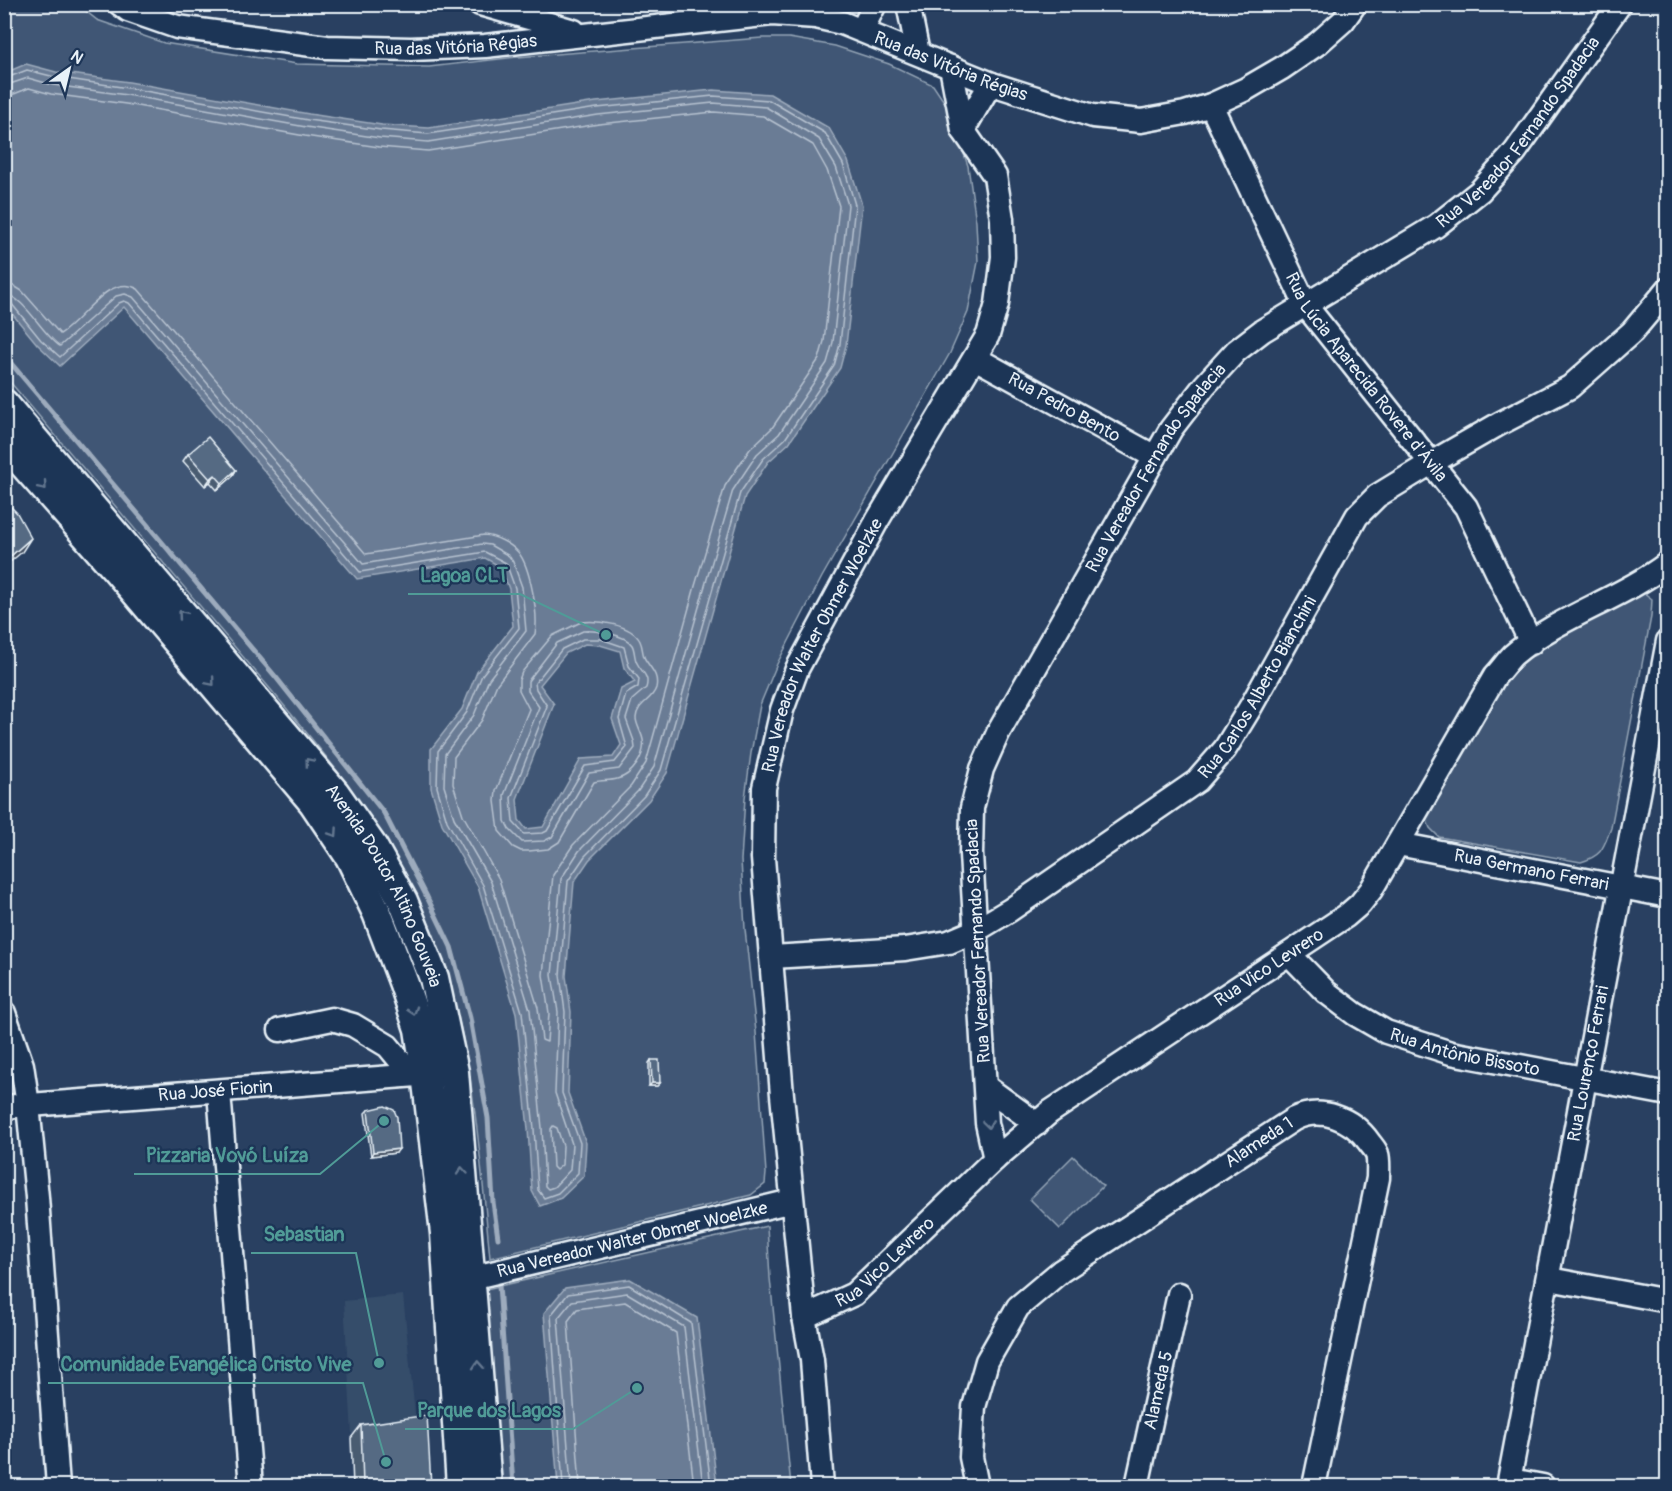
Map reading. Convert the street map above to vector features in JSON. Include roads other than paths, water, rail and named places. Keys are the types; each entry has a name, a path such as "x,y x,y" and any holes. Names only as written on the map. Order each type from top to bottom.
{"main road":[{"name":"Avenida Doutor Altino Gouveia","path":"4,404 86,518 313,802 350,857 377,913 419,1029 419,1074 445,1233 461,1486"},
{"name":"Avenida Doutor Altino Gouveia","path":"4,442 86,518 335,793 372,847 403,901 434,978 454,1072 487,1486"}],"street":[{"name":"Rua das Vitória Régias","path":"120,4 128,10 177,27 327,47 411,49 485,46 772,14 816,17 862,30 992,84 1093,116 1141,121 1185,113 1211,105 1282,68 1317,44 1343,21 1356,4"},
{"path":"480,4 586,34"},
{"path":"862,30 875,4"},
{"path":"908,4 918,53"},
{"name":"Rua Vereador Fernando Spadacia","path":"995,1160 987,1123 970,854 972,808 982,769 998,733 1171,429 1205,385 1236,351 1262,331 1436,226 1480,191 1515,152 1620,4"},
{"name":"Rua Vereador Walter Obmer Woelzke","path":"822,1486 812,1360 804,1317 782,1095 763,858 764,788 782,710 797,669 877,521 988,335 997,304 1003,257 1002,219 994,176 963,130 951,67"},
{"path":"963,130 992,84"},
{"name":"Rua Lúcia Aparecida Rovere d'Ávila","path":"1211,105 1306,306 1466,507 1531,643"},
{"name":"Rua Carlos Alberto Bianchini","path":"772,957 905,949 949,942 975,931 1010,910 1197,781 1225,749 1358,516 1377,496 1499,424 1570,387 1632,332 1668,289"},
{"name":"Rua Pedro Bento","path":"975,358 1155,457"},
{"name":"Rua Vico Levrero","path":"804,1317 854,1294 995,1160 1050,1112 1346,916 1360,904 1371,890 1495,676 1513,656 1547,632 1648,578 1668,563"},
{"name":"Rua Lourenço Ferrari","path":"1509,1483 1549,1279 1584,1078 1663,689 1668,641"},
{"name":"Rua Germano Ferrari","path":"1398,844 1668,896"},
{"name":"Rua Antônio Bissoto","path":"1289,954 1326,992 1355,1014 1386,1032 1451,1053 1668,1094"},
{"path":"4,1013 22,1065 28,1105 38,1208 58,1486"},
{"path":"280,1030 332,1019 353,1025 387,1046 419,1074"},
{"name":"Rua José Fiorin","path":"4,1107 454,1072"},
{"name":"Rua Vereador Fernando Spadacia","path":"986,1087 1037,1124"},
{"path":"219,1092 251,1486"},
{"name":"Alameda 1","path":"977,1486 970,1456 974,1407 987,1361 1018,1306 1061,1271 1284,1125 1305,1113 1317,1113 1341,1118 1362,1132 1377,1154 1378,1178 1314,1486"},
{"name":"Rua Vereador Walter Obmer Woelzke","path":"471,1278 792,1201"},
{"path":"445,1233 452,1246 455,1268 462,1276 471,1278"},
{"path":"1549,1279 1668,1301"},
{"name":"Alameda 5","path":"1137,1486 1179,1294"},
{"path":"1509,1483 1543,1486"}],"water":[{"path":"26,64 56,72 129,82 309,114 382,125 429,128 596,102 713,90 770,94 829,128 848,161 862,205 846,345 840,368 789,443 768,462 745,496 667,773 649,800 589,860 574,882 566,976 571,1012 568,1093 586,1143 584,1176 561,1198 540,1206 532,1191 516,1013 478,887 442,824 431,788 431,749 462,709 477,672 513,626 509,589 501,567 485,558 357,579 124,307 60,366 37,344 5,305 5,86 7,72","holes":["585,644 600,645 620,651 624,668 635,682 621,689 612,719 621,745 613,757 581,759 543,827 526,829 519,820 517,799 554,704 540,685 566,653"]},
{"path":"630,1279 697,1318 717,1486 558,1486 544,1313 565,1288"}],"waterway":[{"path":"4,355 275,676 384,813 451,947 470,1018 488,1118 493,1202 498,1238"},
{"path":"499,1285 513,1486"}],"place":[{"name":"Lagoa CLT","path":"606,635"},
{"name":"Pizzaria Vovó Luíza","path":"384,1121"},
{"name":"Sebastian","path":"379,1363"},
{"name":"Parque dos Lagos","path":"637,1388"},
{"name":"Comunidade Evangélica Cristo Vive","path":"386,1462"}]}
